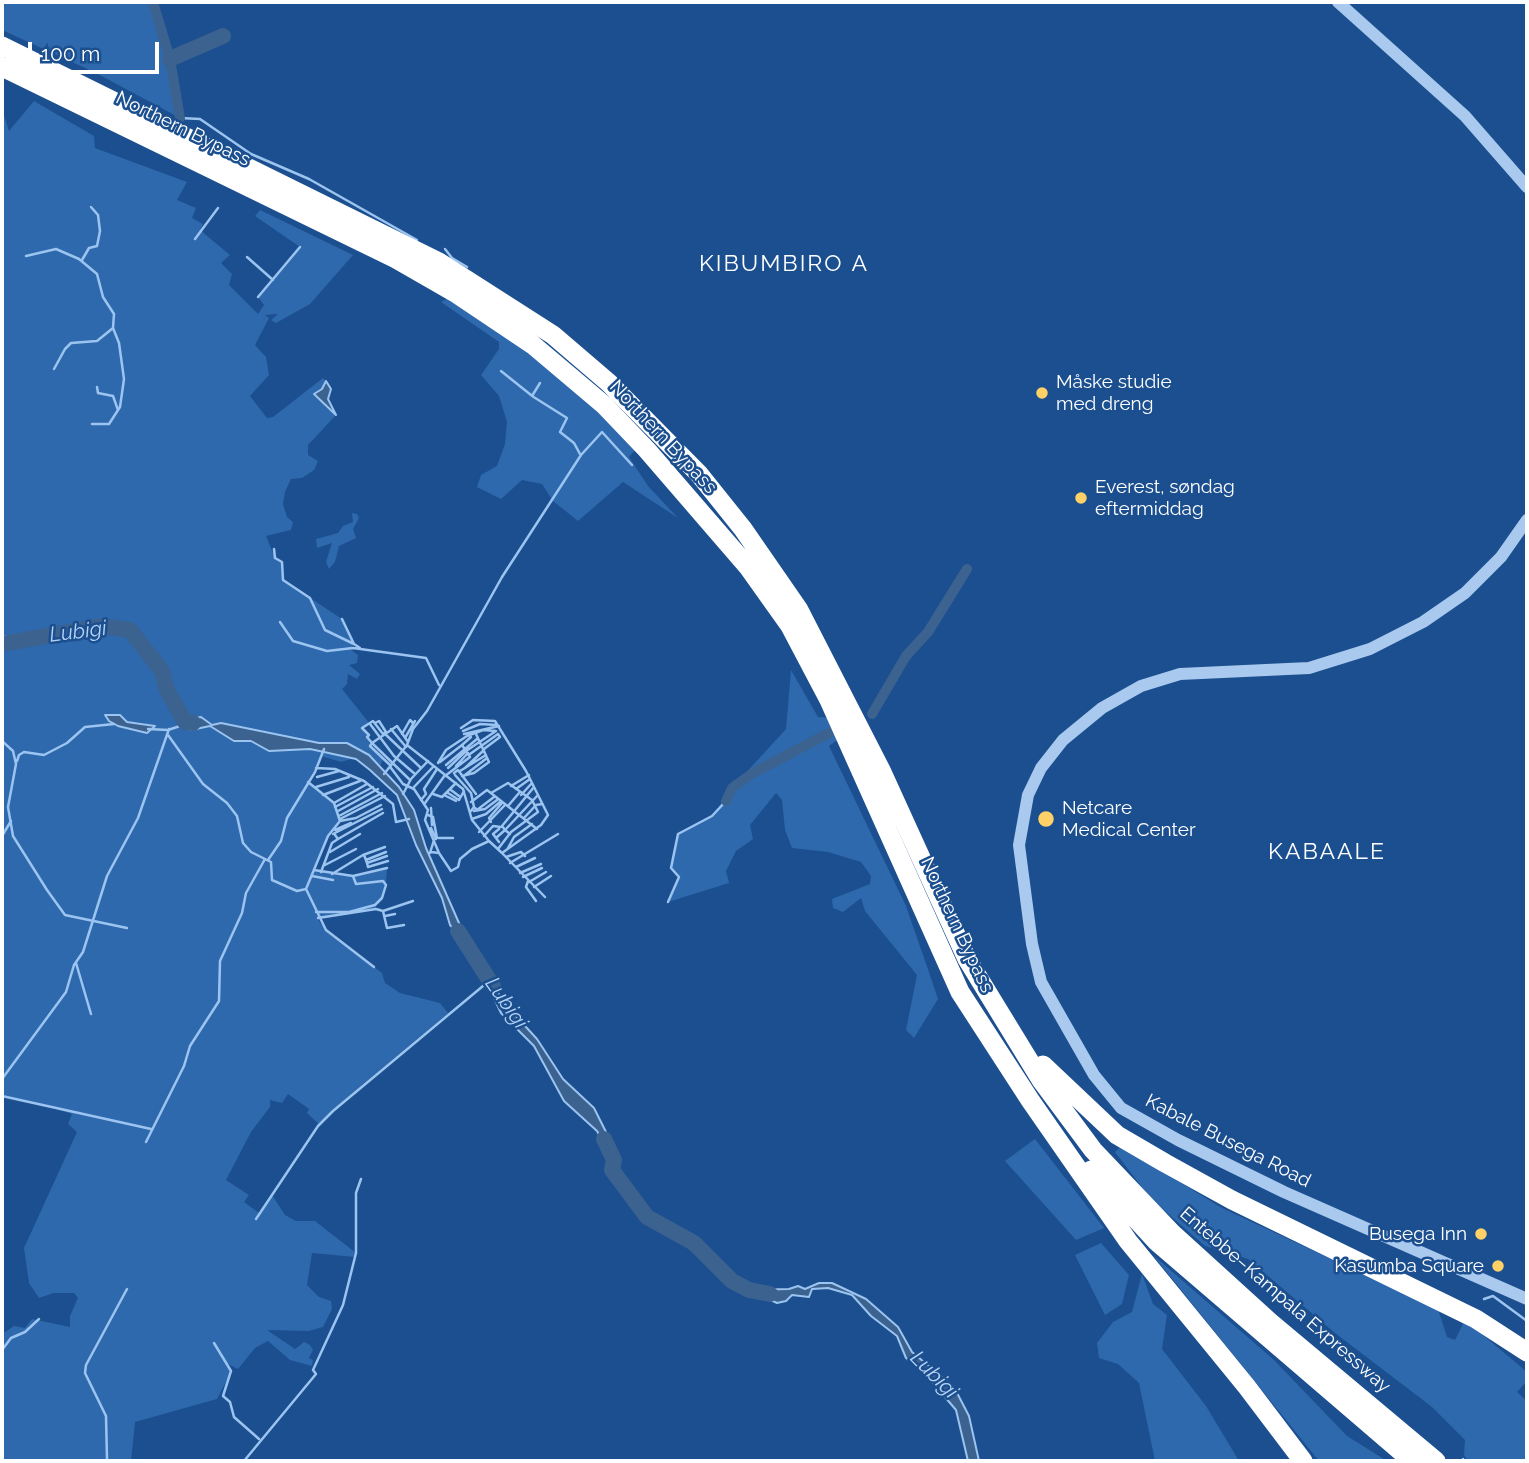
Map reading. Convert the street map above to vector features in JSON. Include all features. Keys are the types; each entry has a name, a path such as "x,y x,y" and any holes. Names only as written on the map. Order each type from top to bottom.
{"highway":[{"name":"Northern Bypass","path":"2,46 439,262 543,328 609,383 699,474 751,539 799,610 881,770 967,959"},
{"name":"Northern Bypass","path":"2,67 406,265 457,294 533,345 604,405 697,505 790,626 829,699 961,992 1030,1100"},
{"path":"967,959 1028,1049 1055,1079 1117,1135 1232,1200 1476,1319 1527,1352"},
{"name":"Entebbe–Kampala Expressway","path":"967,959 1041,1080 1093,1150 1171,1233 1410,1453"},
{"path":"1030,1100 1128,1241 1247,1387 1303,1461"},
{"name":"Entebbe–Kampala Expressway","path":"1030,1100 1157,1242 1410,1453 1436,1461"}],"street":[{"path":"1338,2 1465,116 1527,187"},
{"name":"Kabale Busega Road","path":"1527,520 1501,557 1465,593 1423,622 1370,649 1310,667 1180,674 1141,686 1102,708 1063,740 1041,768 1028,795 1019,845 1032,944 1041,982 1094,1075 1121,1108 1284,1192 1527,1299"}],"shaded area":[{"path":"2,2 153,2 180,118 96,73 2,30"},
{"path":"34,101 94,136 95,148 187,182 177,200 196,208 192,218 203,224 200,230 230,255 221,263 232,274 229,285 258,314 264,305 258,297 300,247 255,216 260,210 353,255 310,304 276,323 271,320 278,314 265,315 269,318 255,345 266,357 269,375 250,396 267,418 273,417 323,378 326,381 322,389 315,394 336,415 308,445 308,455 318,461 314,470 302,478 291,479 285,492 283,504 287,517 293,522 291,530 266,536 275,558 282,562 283,580 342,619 354,644 350,649 358,655 357,663 349,665 360,674 357,679 348,674 347,684 342,689 370,724 362,728 369,735 370,746 384,758 380,766 369,755 332,742 319,743 221,723 212,725 192,719 180,710 196,728 209,726 234,741 251,741 269,751 310,749 351,759 341,762 321,756 308,782 334,803 340,821 328,836 314,869 353,876 387,868 386,885 382,898 375,904 376,909 318,918 319,921 326,930 382,973 385,983 400,993 440,1003 448,1013 363,1084 320,1125 307,1113 309,1109 288,1094 282,1103 270,1100 270,1107 251,1132 226,1180 249,1195 244,1202 259,1213 272,1195 285,1215 296,1221 315,1221 356,1253 355,1257 312,1253 307,1285 319,1297 331,1301 332,1309 323,1327 309,1331 267,1330 295,1349 304,1342 310,1345 313,1350 309,1358 313,1360 312,1366 290,1360 268,1341 255,1348 238,1369 226,1363 231,1372 217,1399 135,1422 131,1461 2,1461 2,1334 14,1326 25,1328 32,1319 70,1327 70,1316 78,1298 74,1293 54,1293 39,1298 29,1283 24,1248 77,1132 68,1124 72,1114 31,1101 2,1096 2,646 32,642 32,635 15,638 2,636 2,109 9,131","holes":["105,715 120,715 127,722 145,723 135,729 118,726"]},
{"path":"450,297 477,311 602,414 635,450 629,457 648,486 678,518 623,482 578,521 553,501 542,484 522,480 501,499 477,487 481,475 497,466 505,444 507,422 499,396 481,375 499,349 499,342 441,302"},
{"path":"352,513 359,518 353,529 356,538 339,546 335,562 329,569 326,562 332,543 317,548 316,539 338,533 343,526 353,522"},
{"path":"791,670 818,717 834,718 847,733 829,746 906,906 932,981 938,999 914,1038 906,1030 917,975 865,911 861,898 843,912 833,908 832,899 870,884 871,876 861,862 828,852 792,848 785,830 782,800 776,793 750,825 753,839 736,851 726,871 729,883 668,902 679,877 671,868 678,834 712,816 732,788 786,729"},
{"path":"1035,1139 1104,1228 1076,1240 1005,1161"},
{"path":"1121,1146 1222,1208 1438,1309 1447,1337 1455,1340 1465,1320 1527,1372 1527,1381 1517,1392 1527,1401 1527,1461 1468,1461 1464,1455 1465,1440 1432,1407 1335,1333 1248,1259 1205,1246 1151,1199 1115,1152"},
{"path":"1101,1243 1129,1275 1122,1304 1105,1315 1075,1255"},
{"path":"1153,1255 1274,1360 1347,1436 1387,1461 1319,1461"},
{"path":"1142,1274 1153,1304 1167,1315 1162,1349 1206,1406 1239,1461 1155,1461 1139,1383 1118,1364 1099,1358 1097,1343 1113,1322 1132,1312"}],"water":[{"path":"326,381 331,389 328,399 336,415 314,394 322,389"},
{"path":"32,635 39,637 14,647 2,646 2,636 15,638"},
{"path":"179,710 191,719 201,717 212,725 221,723 319,743 347,743 369,755 399,787 414,810 426,848 470,948 450,925 442,898 416,845 397,795 370,770 356,759 310,749 269,751 251,741 234,741 210,726 191,730 183,726"},
{"path":"105,715 120,715 127,722 155,726 147,733 118,726"},
{"path":"485,969 504,1003 537,1039 563,1079 594,1108 615,1150 612,1158 597,1131 564,1101 534,1046 501,1013 484,977"},
{"path":"626,1192 664,1228 655,1227 640,1213"},
{"path":"709,1258 722,1266 736,1284 717,1274"},
{"path":"819,1283 832,1283 866,1299 898,1327 912,1352 954,1387 969,1416 979,1461 968,1461 956,1410 922,1370 906,1358 897,1336 871,1316 852,1295 828,1288 812,1289 809,1297 792,1295 786,1301 777,1303 749,1290 789,1289 798,1286 805,1289"}],"waterway":[{"path":"153,2 170,59 180,118"},
{"path":"170,59 223,36"},
{"path":"180,118 200,119 251,154 309,179 417,240"},
{"path":"82,260 89,248 97,246 100,231 98,215 91,207"},
{"path":"195,239 218,208"},
{"path":"258,297 300,247"},
{"path":"26,256 56,249 79,259 97,274 103,297 114,314 113,328 119,343 124,379 120,407 109,424 92,424"},
{"path":"445,249 452,258 467,267"},
{"path":"247,257 273,280"},
{"path":"54,369 71,343 97,341 113,328"},
{"path":"501,371 531,395"},
{"path":"540,383 532,396 567,418 560,432 574,443 580,454"},
{"path":"97,387 98,393 113,396 118,410"},
{"path":"384,774 407,745 413,729 427,711 502,577 581,455 602,432 632,465"},
{"path":"274,549 275,558 282,562 283,580 310,598 325,630 354,644"},
{"path":"872,714 906,656 928,632 967,569"},
{"path":"342,619 354,644 360,648"},
{"path":"280,622 293,641 327,651 353,648 426,658 439,685"},
{"name":"Lubigi","path":"2,644 102,626 130,630 162,671 167,690 185,722 193,723"},
{"path":"402,734 410,720 413,723"},
{"path":"461,728 473,720 495,721 526,771 548,815 541,825 502,853 489,841"},
{"path":"383,734 373,721 362,728 369,735 367,737 372,743 370,746 391,766"},
{"path":"375,723 379,721 386,732"},
{"path":"405,738 415,721"},
{"path":"17,761 19,755 24,752 44,755 67,743 85,727 114,724"},
{"path":"370,724 394,756 415,774"},
{"path":"463,731 480,724 497,725"},
{"path":"148,729 168,730 183,725"},
{"path":"408,742 397,726 372,743 410,780"},
{"path":"464,734 499,726"},
{"path":"2,1079 66,992 74,965 83,952 107,876 138,818 169,729"},
{"path":"391,729 406,747"},
{"path":"438,763 446,750 467,736 483,730 496,731 466,751 448,768"},
{"path":"384,733 421,768"},
{"path":"726,801 732,788 753,773 829,733"},
{"path":"462,776 474,773 489,762 476,734"},
{"path":"484,749 500,737 498,734"},
{"path":"470,754 498,734"},
{"path":"168,735 203,784 227,803 237,816 243,843 251,852 265,859"},
{"path":"445,776 470,757 462,745 471,737"},
{"path":"446,765 477,739"},
{"path":"2,741 13,751 16,764 8,807 13,836 47,890 65,915 127,928"},
{"path":"407,745 463,789 472,820 489,841 472,849 460,859 458,867 451,871 439,853 431,852"},
{"path":"440,762 462,745"},
{"path":"268,860 281,841 287,818 315,772 324,749"},
{"path":"465,768 484,750"},
{"path":"456,766 468,753"},
{"path":"460,771 486,755"},
{"path":"465,775 487,758"},
{"path":"403,794 411,779 428,761"},
{"path":"414,787 433,767"},
{"path":"316,768 335,769 364,781 393,804 396,822 409,819"},
{"path":"391,768 403,784 414,789 428,810 425,820 439,853"},
{"path":"421,800 426,794 424,789 437,769"},
{"path":"454,773 458,770 476,794"},
{"path":"317,777 339,771"},
{"path":"425,803 445,775"},
{"path":"455,775 471,793 474,807 471,811"},
{"path":"511,786 529,775"},
{"path":"316,787 349,777"},
{"path":"516,789 530,779"},
{"path":"323,795 360,781"},
{"path":"306,889 328,836 340,821 334,803 308,782"},
{"path":"433,794 442,797 456,783"},
{"path":"491,793 508,783 532,800 538,812 511,832 498,849"},
{"path":"521,795 532,783"},
{"path":"334,803 367,784"},
{"path":"335,807 373,787"},
{"path":"499,842 496,838 505,830 502,826 534,787"},
{"path":"338,811 378,789"},
{"path":"451,790 459,796"},
{"path":"471,802 487,790 537,829"},
{"path":"448,793 459,800 464,791"},
{"path":"339,816 382,793"},
{"path":"508,806 519,793"},
{"path":"444,795 456,801"},
{"path":"510,834 505,830 538,795"},
{"path":"340,819 385,796"},
{"path":"475,808 477,810 494,797"},
{"path":"474,811 485,809 497,800"},
{"path":"668,902 679,877 671,868 678,834 712,816 726,801"},
{"path":"472,819 486,814 500,802"},
{"path":"491,822 489,818 502,803"},
{"path":"524,818 536,805 542,804"},
{"path":"340,821 356,818 381,805"},
{"path":"479,832 505,805"},
{"path":"431,808 432,825"},
{"path":"333,834 382,809"},
{"path":"335,835 338,839 383,813"},
{"path":"428,815 433,817 437,838"},
{"path":"2,836 11,821"},
{"path":"335,830 351,823"},
{"path":"508,848 514,837 532,824"},
{"path":"484,836 493,826 501,827"},
{"path":"431,828 436,839"},
{"path":"496,838 493,834 499,829"},
{"path":"330,852 360,834"},
{"path":"510,863 558,834"},
{"path":"439,838 453,838"},
{"path":"321,872 332,843 338,839"},
{"path":"430,853 434,840"},
{"path":"332,874 363,855 385,847"},
{"path":"325,865 356,849"},
{"path":"364,855 366,860 386,852"},
{"path":"506,857 521,852 525,856"},
{"path":"502,853 545,897"},
{"path":"366,860 367,863 387,856"},
{"path":"516,867 535,858"},
{"path":"146,1142 184,1066 190,1046 219,1001 220,961 242,913 246,893 265,859 271,862 272,880 297,891 306,889 326,930 374,967"},
{"path":"367,863 368,867 388,861"},
{"path":"520,873 541,864"},
{"path":"314,870 353,876 387,868"},
{"path":"523,877 542,868"},
{"path":"529,882 546,872"},
{"path":"312,876 333,880"},
{"path":"316,912 349,912 375,905 382,898 386,885 383,881 356,884 353,876"},
{"path":"534,887 551,876"},
{"path":"528,881 526,887 536,901"},
{"path":"376,909 383,911 413,901"},
{"path":"318,918 376,909"},
{"path":"383,911 387,928 404,925"},
{"path":"385,916 395,914"},
{"name":"Lubigi","path":"458,931 493,986"},
{"path":"76,963 91,1014"},
{"path":"256,1219 318,1126 489,981"},
{"path":"2,1096 151,1129"},
{"name":"Lubigi","path":"604,1139 614,1160 612,1170 647,1217 694,1243 732,1281 749,1290 770,1294"},
{"path":"244,1461 316,1374 313,1370 343,1305 356,1253 356,1193 361,1179"},
{"path":"107,1459 106,1416 85,1373 86,1365 127,1289"},
{"path":"1484,1299 1493,1296 1527,1321"},
{"path":"2,1350 11,1338 25,1332 39,1319"},
{"path":"214,1343 231,1371 223,1396 230,1402 234,1417 259,1439"}],"place":[{"name":"Måske studie med dreng","path":"1042,393"},
{"name":"Everest, søndag eftermiddag","path":"1081,498"},
{"name":"Netcare Medical Center","path":"1046,819"},
{"name":"Busega Inn","path":"1481,1234"},
{"name":"Kasumba Square","path":"1498,1266"}],"district":[{"name":"KIBUMBIRO A","path":"784,264"},
{"name":"KABAALE","path":"1327,852"}]}
